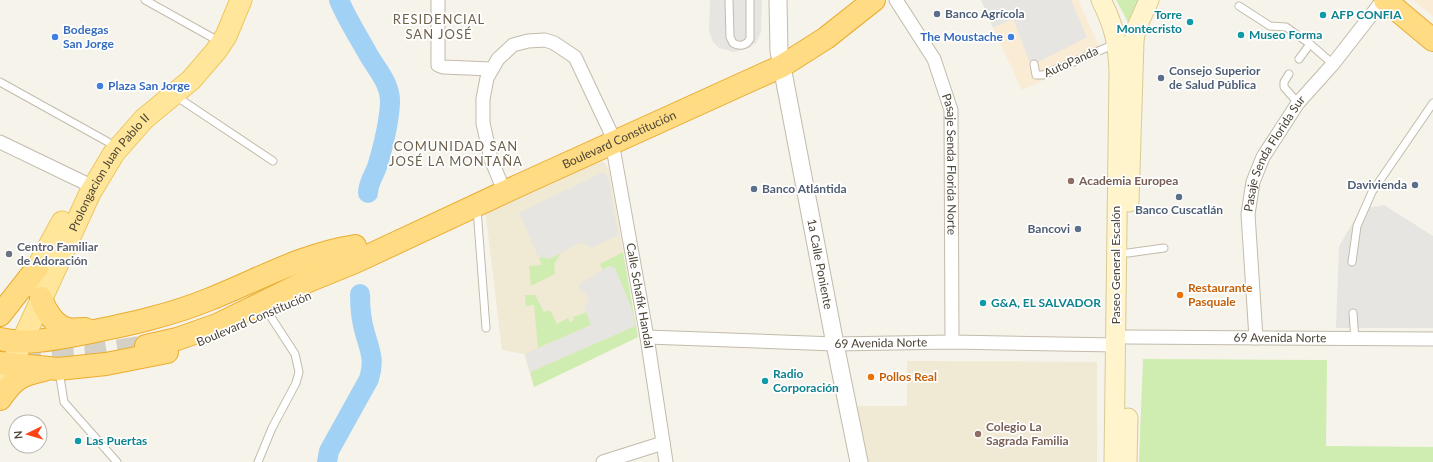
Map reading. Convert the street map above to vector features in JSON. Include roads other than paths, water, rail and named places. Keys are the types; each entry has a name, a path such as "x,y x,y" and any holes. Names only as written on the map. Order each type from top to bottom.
{"highway":[{"name":"Boulevard Constitución","path":"780,59 813,31 854,0"},
{"name":"Boulevard Constitución","path":"10,341 48,340 112,328 185,308 308,257 332,250 355,254 476,204 611,137 826,38 874,0"},
{"path":"1384,0 1433,40"},
{"path":"1406,0 1433,22"},
{"name":"Boulevard Constitución","path":"145,339 170,341 217,325 301,284 355,254 500,181 611,137"},
{"name":"Boulevard Constitución","path":"4,363 55,368 129,361 176,350 214,337 269,314 333,284 345,274 355,254"},
{"path":"0,315 37,268"},
{"path":"41,298 44,309 54,321 67,329 112,328"},
{"path":"0,399 10,385 25,374 55,368"}],"main road":[{"name":"Prolongacion Juan Pablo II","path":"0,391 4,363 10,341 37,268 101,150 128,119 181,73 213,38 231,0"},
{"name":"Prolongacion Juan Pablo II","path":"10,341 41,298 90,193 114,153 144,119 191,80 216,51 226,36 241,0"},
{"name":"Paseo General Escalón","path":"1101,0 1112,24 1118,43 1121,341 1128,462"},
{"name":"Paseo General Escalón","path":"1114,462 1128,253 1134,41 1136,29 1149,0"}],"street":[{"path":"438,0 438,65 443,67 491,69 487,78 483,99 483,123 491,159 500,181"},
{"name":"1a Calle Poniente","path":"778,0 780,59 859,462"},
{"name":"Pasaje Senda Florida Norte","path":"896,0 934,59 951,110 952,342"},
{"name":"Pasaje Senda Florida Sur","path":"1256,338 1248,214 1253,182 1264,157 1298,103 1333,64 1384,0"},
{"name":"Calle Schafik Handal","path":"491,69 501,55 520,42 545,40 554,43 574,57 611,137 647,337 666,462"},
{"path":"0,142 83,182"},
{"name":"69 Avenida Norte","path":"647,337 835,344 1256,338 1355,340 1433,339"},
{"path":"602,462 663,443"}],"lane":[{"path":"145,0 213,38"},
{"path":"729,0 730,37 733,43 740,46 746,44 750,39 750,0"},
{"path":"1239,6 1270,26 1286,27 1310,44 1333,64"},
{"name":"AutoPanda","path":"1034,64 1036,75 1043,76 1100,49 1118,43"},
{"path":"1299,59 1310,44"},
{"path":"1289,74 1284,82 1284,87 1298,103"},
{"path":"0,82 108,142"},
{"path":"174,95 274,161"},
{"path":"1352,262 1357,226 1372,192 1433,103"},
{"path":"476,204 486,328"},
{"path":"1128,253 1164,248"},
{"path":"1353,313 1355,340"},
{"path":"258,462 272,428 296,383 300,372 295,354 269,314"},
{"path":"55,368 64,402 117,462"}],"waterway":[{"path":"339,0 368,54 383,77 390,96 385,135 377,167 371,179 368,193"},
{"path":"327,462 329,451 369,379 371,372 372,361 362,319 360,294"}],"tunnel":[{"path":"19,358 103,353 146,346"}],"place":[{"name":"Banco Agrícola","path":"937,14"},
{"name":"AFP CONFIA","path":"1323,15"},
{"name":"Torre Montecristo","path":"1190,22"},
{"name":"Museo Forma","path":"1241,35"},
{"name":"Bodegas San Jorge","path":"55,37"},
{"name":"The Moustache","path":"1011,37"},
{"name":"Consejo Superior de Salud Pública","path":"1161,78"},
{"name":"Plaza San Jorge","path":"100,86"},
{"name":"Academia Europea","path":"1071,181"},
{"name":"Davivienda","path":"1415,185"},
{"name":"Banco Atlántida","path":"754,189"},
{"name":"Banco Cuscatlán","path":"1179,197"},
{"name":"Bancovi","path":"1078,229"},
{"name":"Centro Familiar de Adoración","path":"9,254"},
{"name":"Restaurante Pasquale","path":"1180,295"},
{"name":"G&A, EL SALVADOR","path":"983,303"},
{"name":"Pollos Real","path":"871,377"},
{"name":"Radio Corporación","path":"765,381"},
{"name":"Colegio La Sagrada Familia","path":"978,434"},
{"name":"Las Puertas","path":"78,441"}],"district":[{"name":"RESIDENCIAL SAN JOSÉ","path":"439,26"},
{"name":"COMUNIDAD SAN JOSÉ LA MONTAÑA","path":"456,154"}]}
